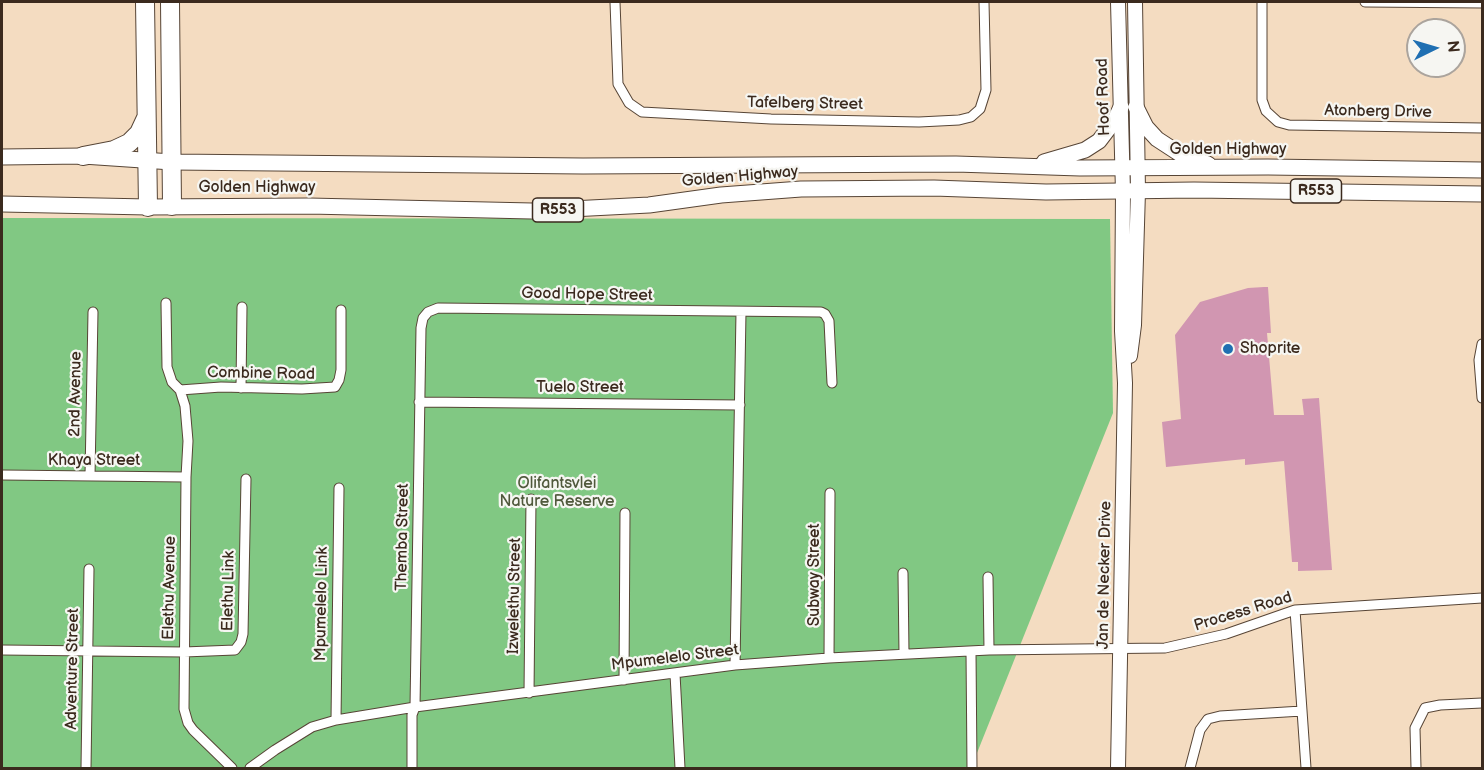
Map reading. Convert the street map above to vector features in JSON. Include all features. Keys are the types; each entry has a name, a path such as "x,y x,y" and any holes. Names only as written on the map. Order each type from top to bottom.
{"highway":[{"path":"145,2 148,207"},
{"path":"170,2 172,206"},
{"path":"83,156 114,150 129,143 139,133 147,116"}],"main road":[{"name":"Hoof Road","path":"1118,2 1128,107 1130,191"},
{"name":"Hoof Road","path":"1128,107 1135,2"},
{"path":"1032,165 1085,150 1099,141 1128,107 1150,132 1169,147 1194,159 1221,167"},
{"name":"Golden Highway","path":"2,157 83,156 172,162 583,166 956,164 1130,169 1221,167 1482,170"},
{"name":"Golden Highway","path":"2,204 148,207 309,206 532,211 649,204 721,195 801,189 934,188 1482,194"},
{"name":"Jan de Necker Drive","path":"1118,768 1125,383 1134,325 1130,191"}],"street":[{"name":"Tafelberg Street","path":"615,2 618,84 629,103 645,113 771,119 919,122 966,119 980,109 986,90 984,2"},
{"name":"Atonberg Drive","path":"1262,2 1262,100 1266,111 1274,120 1283,125 1482,128"},
{"path":"1365,2 1482,3"},
{"name":"Elethu Avenue","path":"166,303 167,367 172,382 180,390 188,427 183,699 188,723 199,737 232,768"},
{"path":"241,388 242,307"},
{"name":"Good Hope Street","path":"432,309 819,312 825,314 829,321 832,383"},
{"name":"Themba Street","path":"412,768 412,716 416,707 422,324 424,316 432,309"},
{"name":"Combine Road","path":"180,390 221,387 302,389 335,387 341,370 341,310"},
{"name":"2nd Avenue","path":"90,476 93,312"},
{"path":"735,665 741,312"},
{"path":"1482,344 1479,360 1482,398"},
{"name":"Tuelo Street","path":"419,402 740,405"},
{"name":"Khaya Street","path":"2,475 186,477"},
{"name":"Elethu Link","path":"2,650 233,651 241,642 243,634 246,479"},
{"name":"Mpumelelo Link","path":"336,720 339,488"},
{"name":"Subway Street","path":"829,658 830,493"},
{"name":"Izwelethu Street","path":"529,693 531,500"},
{"path":"624,680 625,513"},
{"name":"Adventure Street","path":"86,768 89,569"},
{"path":"903,573 904,654"},
{"path":"988,576 989,650"},
{"name":"Process Road","path":"1120,650 1186,645 1227,634 1296,610 1482,598"},
{"path":"1296,610 1306,768"},
{"name":"Mpumelelo Street","path":"249,768 312,727 336,720 416,707 735,665 989,650 1120,650"},
{"path":"971,652 972,768"},
{"path":"675,674 680,768"},
{"path":"1416,768 1414,728 1425,708 1434,705 1482,703"},
{"path":"1190,768 1200,730 1208,719 1221,716 1302,711"}],"green space":[{"name":"Olifantsvlei Nature Reserve","path":"2,218 1110,219 1113,413 971,768 2,768"}],"building":[{"path":"1268,287 1271,333 1267,333 1274,415 1304,415 1302,399 1319,398 1332,570 1298,571 1298,562 1292,562 1284,461 1245,465 1245,459 1166,467 1162,422 1181,419 1175,335 1200,302 1248,288"}],"place":[{"name":"Shoprite","path":"1228,349"}]}
